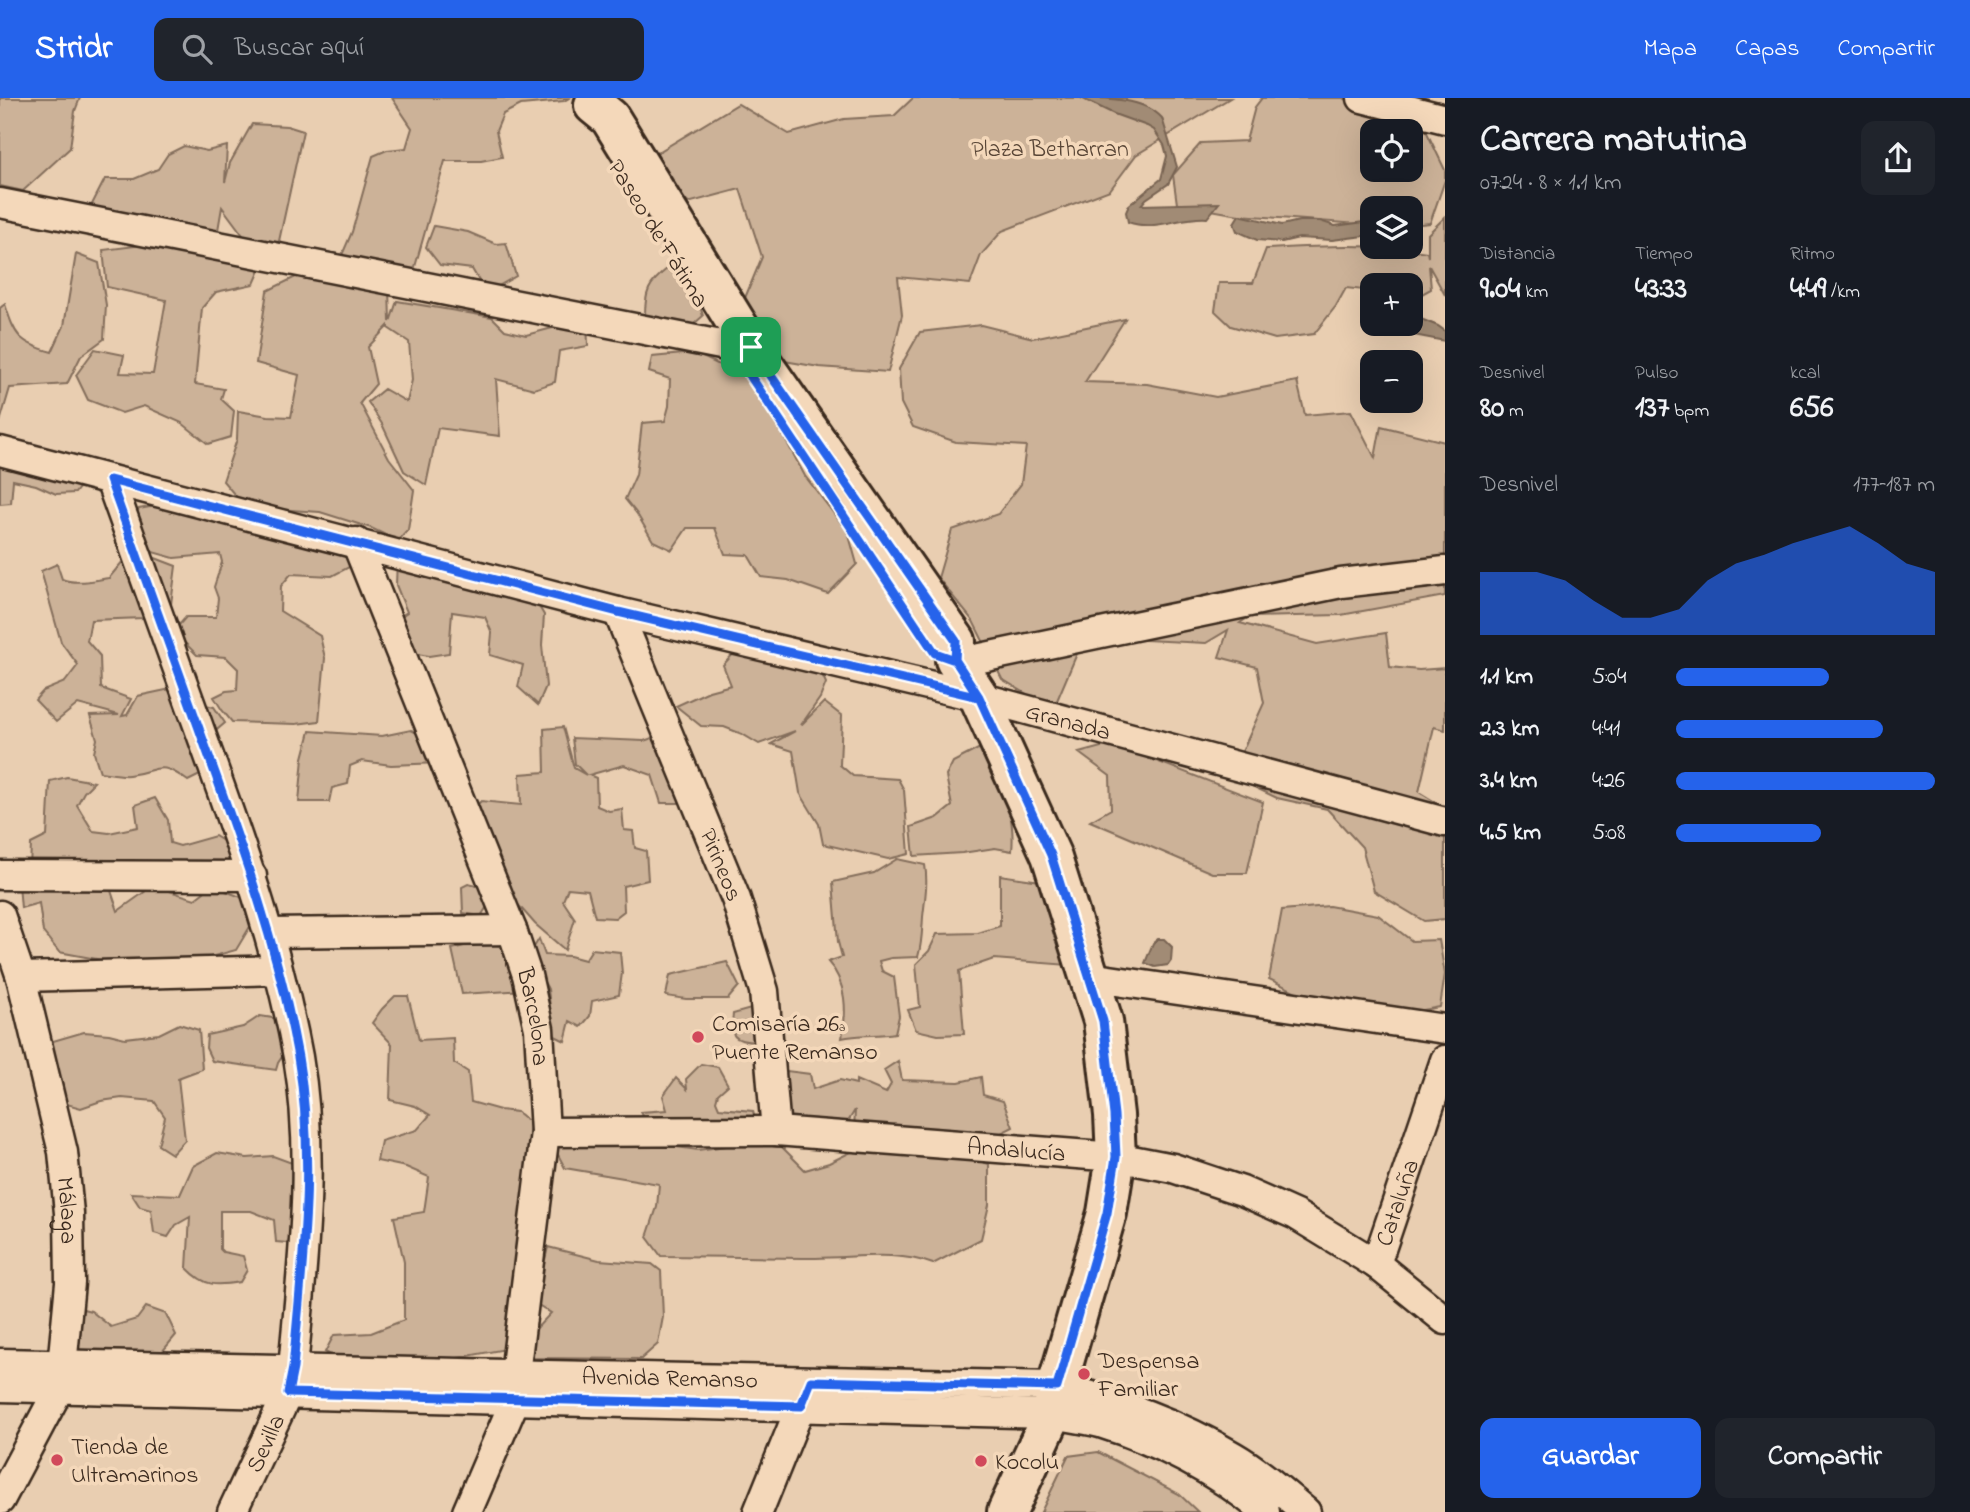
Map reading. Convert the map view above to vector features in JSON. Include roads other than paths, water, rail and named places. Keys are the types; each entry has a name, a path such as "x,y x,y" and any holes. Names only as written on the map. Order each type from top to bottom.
{"street":[{"path":"1362,98 1445,119"},
{"name":"Paseo de Fátima","path":"593,102 593,128 741,347 935,653 956,662 979,697 1051,855 1103,1021 1116,1157 1107,1213 1055,1401 1007,1512"},
{"path":"0,204 741,347"},
{"name":"Granada","path":"0,451 618,612 979,697 1445,822"},
{"name":"Sevilla","path":"110,480 252,876 269,933 298,1059 306,1135 307,1199 291,1381 232,1512"},
{"name":"Barcelona","path":"356,542 513,930 527,975 539,1029 545,1132 515,1387 467,1512"},
{"path":"956,662 1341,583 1445,570"},
{"name":"Pirineos","path":"618,612 736,899 764,991 776,1130"},
{"path":"0,875 252,876"},
{"name":"Málaga","path":"0,915 21,977 63,1152 69,1213 70,1283 60,1375 0,1500"},
{"path":"269,933 513,930"},
{"path":"21,977 278,970"},
{"path":"1089,977 1445,1029"},
{"name":"Cataluña","path":"1376,1264 1445,1060"},
{"name":"Andalucía","path":"545,1132 776,1130 1116,1157 1173,1168 1242,1191 1296,1215 1376,1264 1445,1320"},
{"name":"Avenida Remanso","path":"0,1363 60,1375 1055,1401 1108,1400 1202,1438 1236,1457 1306,1512"},
{"name":"Avenida Remanso","path":"0,1387 60,1375"},
{"path":"758,1512 806,1394"},
{"name":"Avenida Remanso","path":"1055,1401 1099,1423 1151,1443 1220,1479 1265,1512"}],"place":[{"name":"Comisaría 26ª Puente Remanso","path":"698,1037"},
{"name":"Despensa Familiar","path":"1084,1374"},
{"name":"Tienda de Ultramarinos","path":"57,1460"},
{"name":"Kocolu","path":"981,1461"}],"park label":[{"name":"Plaza Betharran","path":"1050,148"}]}
